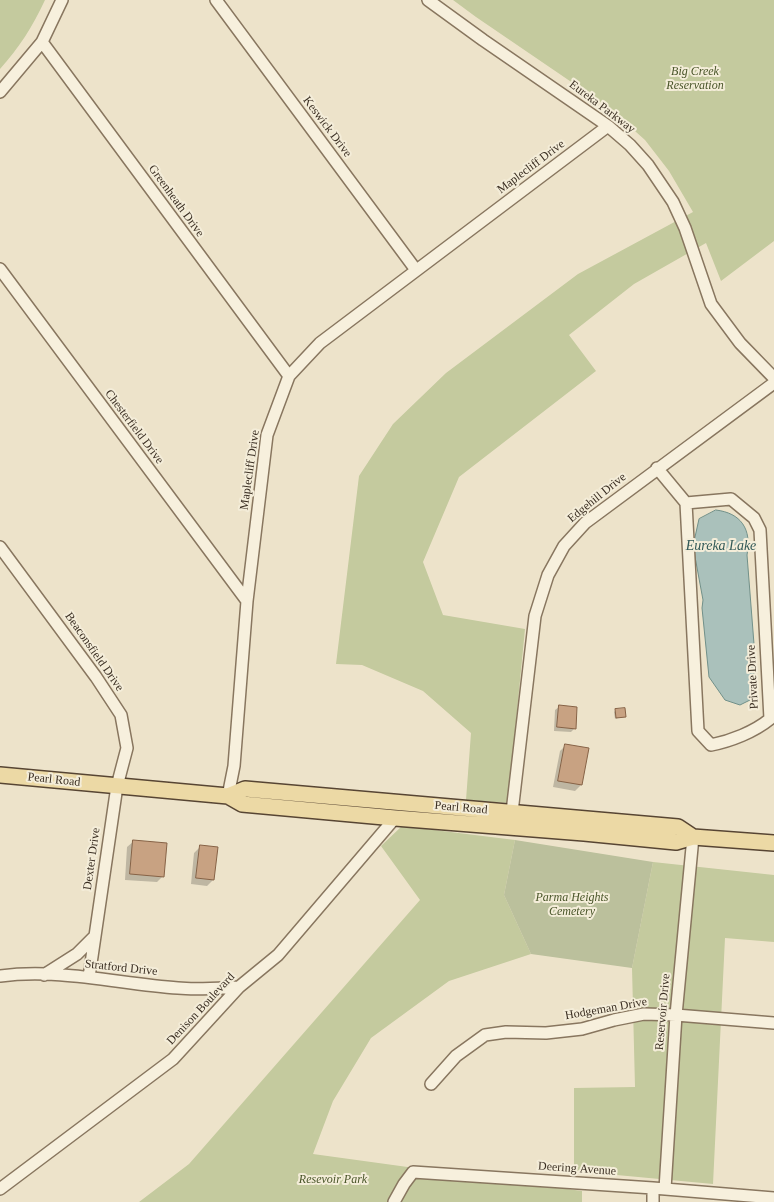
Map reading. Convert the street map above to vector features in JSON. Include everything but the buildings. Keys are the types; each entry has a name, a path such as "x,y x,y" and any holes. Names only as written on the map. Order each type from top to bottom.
{"main road":[{"name":"Pearl Road","path":"0,775 228,796 242,804 395,818 584,832 676,842 693,837 774,843"},
{"name":"Pearl Road","path":"228,796 245,789 512,812 678,828 693,837"}],"street":[{"path":"0,92 42,42 62,0"},
{"name":"Keswick Drive","path":"216,0 416,270"},
{"name":"Eureka Parkway","path":"428,0 608,126 630,145 659,180 673,202 685,228 711,304 740,343 774,378"},
{"name":"Greenheath Drive","path":"42,42 289,376"},
{"name":"Maplecliff Drive","path":"228,796 234,766 247,601 267,435 289,376 320,343 608,126"},
{"name":"Chesterfield Drive","path":"0,269 247,601"},
{"name":"Edgehill Drive","path":"512,812 535,616 548,575 564,546 585,523 657,468 774,384"},
{"path":"657,468 686,503"},
{"name":"Private Drive","path":"731,499 754,518 760,530 770,719 746,733 711,744 698,731 686,503 731,499"},
{"name":"Beaconsfield Drive","path":"0,547 96,677 121,715 127,748 117,786"},
{"name":"Dexter Drive","path":"89,977 117,786"},
{"name":"Denison Boulevard","path":"0,1189 173,1059 239,987 278,955 395,818"},
{"name":"Reservoir Drive","path":"664,1189 676,1015 693,837"},
{"path":"44,975 77,954 95,936"},
{"name":"Stratford Drive","path":"0,976 15,974 89,977 179,988 239,987"},
{"name":"Hodgeman Drive","path":"431,1084 456,1056 485,1035 506,1032 546,1033 582,1029 644,1014 774,1024"},
{"name":"Deering Avenue","path":"394,1202 413,1172 774,1198"},
{"path":"653,1202 664,1189 672,1202"}],"green space":[{"path":"0,0 45,0 25,36 0,69"},
{"name":"Big Creek Reservation","path":"453,0 774,0 774,241 721,281 706,243 634,284 569,335 596,371 459,477 423,562 443,615 525,629 508,803 466,800 471,733 423,691 362,665 336,664 359,476 393,424 446,373 578,274 693,212 669,171 645,140 608,107"},
{"name":"Resevoir Park","path":"402,826 515,840 504,895 531,954 449,981 371,1038 333,1101 313,1154 582,1191 582,1202 139,1202 189,1164 420,900 381,846"},
{"name":"Parma Heights Cemetery","path":"515,840 653,862 632,968 531,954 504,895"},
{"path":"653,862 774,875 774,942 725,938 713,1184 574,1171 574,1088 635,1087 632,968"}],"water":[{"name":"Eureka Lake","path":"716,510 725,512 738,519 743,524 748,537 747,555 754,644 754,692 752,699 740,705 725,700 709,677 702,608 703,600 693,546 699,519"}]}
